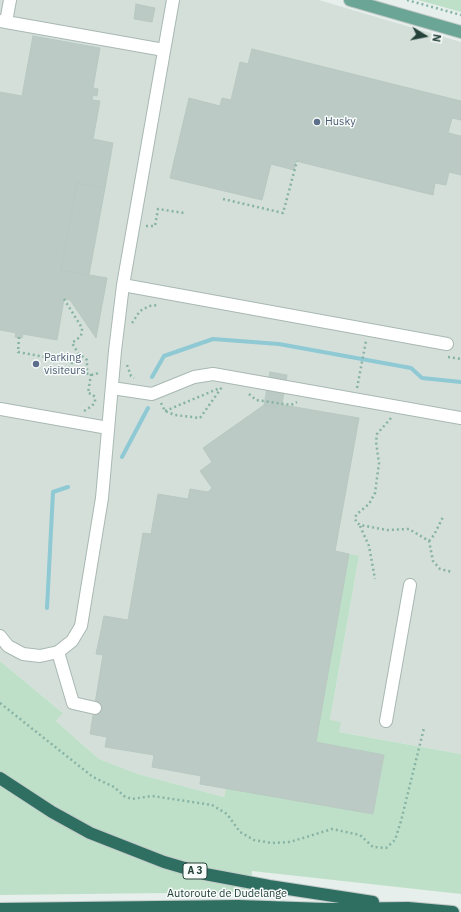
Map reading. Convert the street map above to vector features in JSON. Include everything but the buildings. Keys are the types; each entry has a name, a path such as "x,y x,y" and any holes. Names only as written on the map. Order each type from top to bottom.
{"highway":[{"name":"A 3","path":"0,778 52,812 90,833 164,862 212,875 276,887 408,908"},
{"name":"Autoroute de Dudelange","path":"0,909 223,906 408,908 453,912"}],"main road":[{"path":"350,0 461,32"}],"lane":[{"path":"10,0 3,21 164,50"},
{"path":"0,636 8,646 23,654 40,656 58,652 72,641 81,626 102,498 115,351 123,285 173,0"},
{"path":"123,285 446,344"},
{"path":"112,388 152,394 194,378 213,374 461,418"},
{"path":"0,409 108,428"},
{"path":"386,721 410,585"},
{"path":"58,652 73,703 94,708"}],"path":[{"path":"407,0 461,15"},
{"path":"223,200 284,213 297,161"},
{"path":"133,225 155,226 158,209 184,214"},
{"path":"64,299 82,328 80,337 72,343 78,353 87,360 87,373"},
{"path":"131,324 140,311 150,306 158,305"},
{"path":"19,337 18,352 72,362 70,370 91,374 98,373 100,369"},
{"path":"358,341 373,344"},
{"path":"359,376 364,349"},
{"path":"115,351 128,352 127,367 131,376 138,382 136,392"},
{"path":"446,357 461,359"},
{"path":"80,413 92,406 95,402 95,397 92,394 88,394 91,374"},
{"path":"160,400 165,411 175,415 200,418 222,387"},
{"path":"165,411 222,387 228,388"},
{"path":"246,391 256,400 291,406 300,400"},
{"path":"375,579 369,546 360,525 356,522 355,517 369,504 375,492 379,463 376,442 377,434 392,416 384,414"},
{"path":"428,541 434,535 442,517"},
{"path":"360,525 387,530 409,529 428,541 433,561 440,569 452,572"},
{"path":"0,703 92,777 114,787 124,796 132,799 152,796 212,805 227,814 240,832 254,840 272,843 290,842 332,829 360,835 373,846 386,848 395,840 424,728"}],"shaded area":[{"path":"0,0 319,0 461,42 461,754 339,732 330,720 359,556 316,743 384,755 373,814 226,788 224,797 138,774 99,759 56,721 62,712 0,661"}],"green space":[{"path":"418,0 461,0 461,12"},
{"path":"349,554 359,556 330,720 341,722 339,732 461,754 461,894 252,871 251,892 0,895 0,661 63,713 56,721 99,759 138,774 224,797 226,788 373,814 384,755 316,742"}],"waterway":[{"path":"152,377 164,356 213,339 279,344 411,368 422,378 461,382"},
{"path":"122,457 148,408"},
{"path":"47,608 53,492 68,487"}],"place":[{"name":"Husky","path":"317,122"},
{"name":"Parking visiteurs","path":"36,364"}]}
